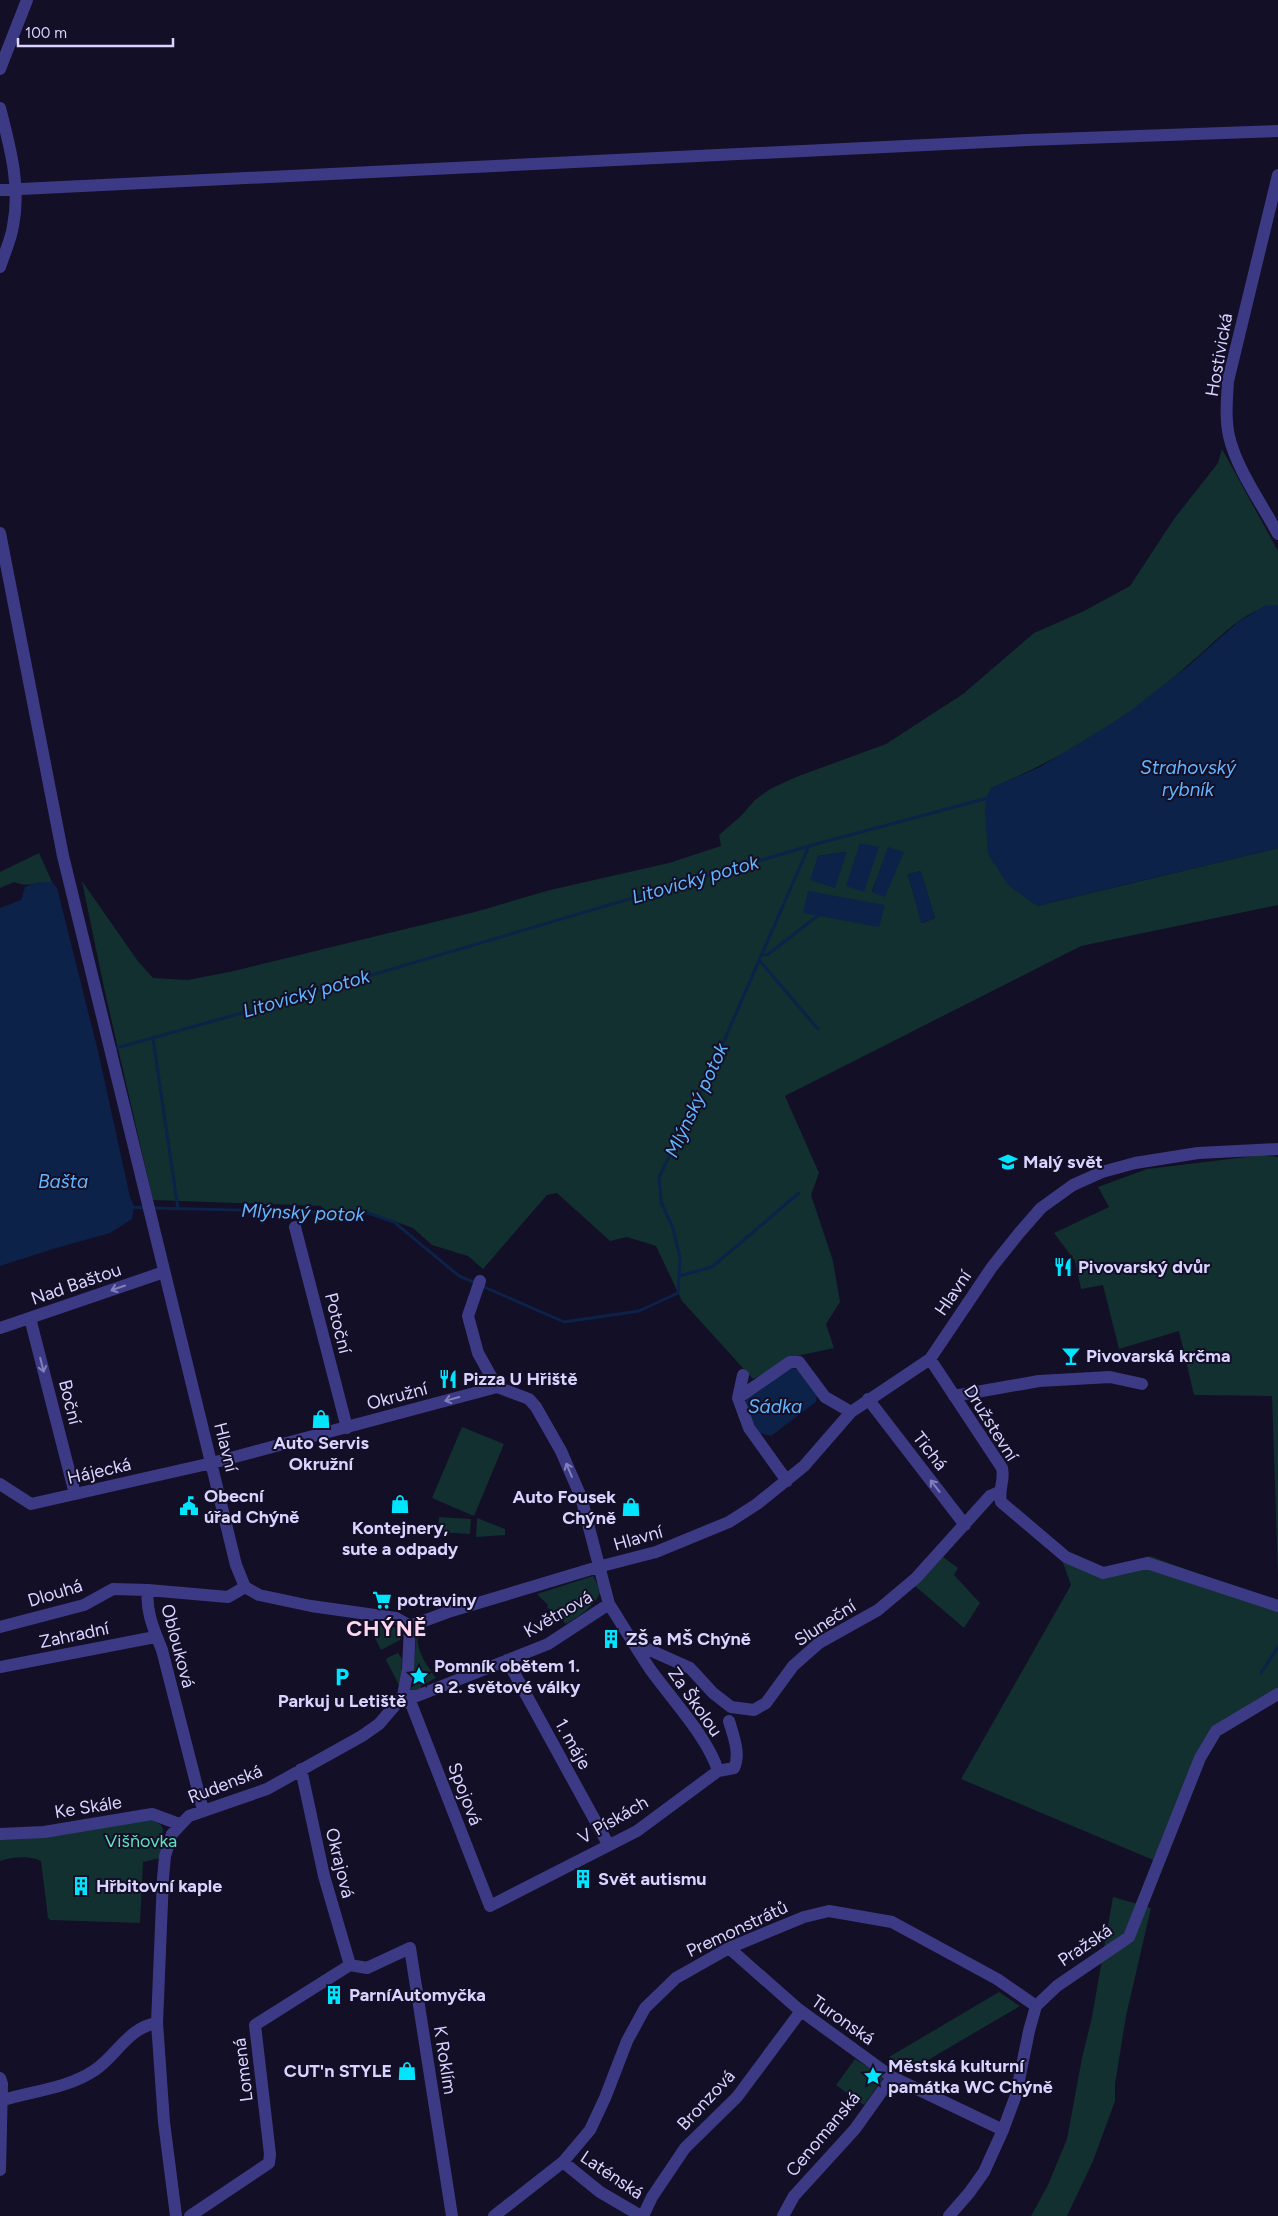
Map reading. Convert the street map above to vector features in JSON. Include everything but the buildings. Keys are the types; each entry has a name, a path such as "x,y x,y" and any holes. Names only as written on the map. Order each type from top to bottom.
{"street":[{"path":"0,70 27,0"},
{"path":"0,108 15,170 16,189 13,228 0,267"},
{"path":"0,190 1027,140 1278,131"},
{"name":"Hostivická","path":"1278,175 1230,373 1226,412 1229,437 1241,466 1278,534"},
{"name":"Hlavní","path":"0,533 63,856 236,1565 246,1587"},
{"name":"Hlavní","path":"410,1626 448,1612 598,1567 656,1552 729,1522 757,1504 787,1481 828,1440 851,1412 930,1358 992,1267 1020,1232 1041,1208 1073,1185 1102,1172 1135,1163 1198,1153 1278,1149"},
{"name":"Potoční","path":"295,1227 347,1428"},
{"name":"Nad Baštou","path":"0,1328 164,1272"},
{"path":"480,1281 468,1316 478,1353 497,1387 529,1399 536,1407 561,1451 581,1497 598,1567"},
{"name":"Boční","path":"30,1318 75,1494"},
{"name":"Družstevní","path":"930,1358 1002,1468 1004,1478 999,1492"},
{"path":"738,1398 790,1362 799,1362 825,1397 851,1412"},
{"path":"743,1375 738,1398 749,1428 787,1481"},
{"path":"954,1396 1039,1381 1110,1377 1142,1384"},
{"name":"Okružní","path":"212,1463 497,1387"},
{"name":"Tichá","path":"868,1399 965,1525"},
{"name":"Hájecká","path":"0,1484 31,1504 212,1463"},
{"path":"999,1492 1001,1502 1066,1557 1103,1573 1147,1563 1278,1606"},
{"name":"Sluneční","path":"634,1643 690,1668 713,1693 731,1707 754,1710 766,1703 793,1666 819,1643 878,1610 916,1578 990,1496 999,1492"},
{"name":"Květnová","path":"403,1696 417,1696 548,1644 609,1604 598,1567"},
{"path":"246,1587 258,1595 311,1606 396,1618 410,1626 408,1668 403,1696"},
{"name":"Oblouková","path":"203,1810 162,1650 155,1637 147,1597 148,1590 228,1597 246,1587"},
{"name":"Dlouhá","path":"0,1627 84,1604 113,1589 148,1590"},
{"name":"Za Školou","path":"609,1604 650,1668 691,1723 716,1762 718,1771"},
{"name":"Zahradní","path":"0,1667 155,1637"},
{"name":"1. máje","path":"507,1660 608,1844"},
{"name":"Pražská","path":"1036,2006 1057,1986 1129,1937 1200,1758 1216,1731 1278,1694"},
{"name":"Rudenská","path":"176,2216 164,2122 157,2023 166,1856 172,1834 188,1816 267,1788 362,1736 379,1724 403,1696"},
{"name":"Spojová","path":"403,1696 412,1706 490,1906"},
{"name":"V Pískách","path":"490,1906 608,1844 637,1831 718,1771 734,1768 737,1761 729,1721"},
{"name":"Okrajová","path":"301,1769 324,1876 350,1965"},
{"name":"Ke Skále","path":"0,1834 44,1832 152,1814 179,1824"},
{"name":"Premonstrátů","path":"494,2216 563,2162 590,2130 605,2098 626,2041 645,2008 676,1978 729,1948 804,1917 829,1911 892,1922 997,1979 1036,2006"},
{"name":"K Roklím","path":"350,1965 367,1968 410,1948 452,2216"},
{"name":"Turonská","path":"729,1948 801,2011 892,2076 1004,2130"},
{"name":"Lomená","path":"190,2216 269,2163 270,2154 255,2025 350,1965"},
{"path":"948,2216 969,2193 984,2172 1004,2130 1016,2095 1029,2030 1036,2006"},
{"name":"Bronzová","path":"642,2216 652,2197 685,2148 737,2097 801,2011"},
{"path":"1,2100 79,2079 95,2070 138,2029 147,2024 157,2023"},
{"name":"Cenomanská","path":"784,2216 794,2196 855,2129 892,2076"},
{"path":"0,2078 0,2170"},
{"name":"Laténská","path":"563,2162 600,2192 642,2216"}],"green space":[{"path":"1222,449 1278,551 1278,605 1265,608 1241,620 1156,692 1131,711 1075,747 1042,765 991,788 1037,906 1278,848 1278,905 1081,946 785,1096 819,1173 811,1195 833,1261 840,1302 826,1324 834,1348 797,1356 753,1379 682,1301 656,1246 627,1237 610,1241 557,1193 547,1195 483,1269 468,1256 432,1245 413,1228 371,1213 338,1221 323,1221 322,1206 153,1200 104,988 82,881 137,960 153,978 188,980 234,971 475,912 550,890 669,863 721,846 719,835 741,816 755,800 770,789 796,777 886,744 963,694 1034,633 1084,611 1130,586 1174,519 1218,463","holes":["889,847 885,896 872,891","846,852 835,887 811,880 818,856","920,871 935,918 922,923 908,875"]},
{"path":"39,853 52,882 28,885 14,882 0,888 0,872"},
{"path":"1263,1155 1278,1157 1278,1575 1272,1396 1194,1395 1179,1331 1119,1349 1103,1285 1081,1289 1075,1261 1054,1233 1109,1207 1098,1187 1147,1169"},
{"path":"462,1427 504,1444 474,1516 432,1498"},
{"path":"439,1517 471,1519 470,1534 438,1532"},
{"path":"477,1518 505,1529 505,1535 476,1537"},
{"path":"1057,1546 1102,1571 1150,1556 1278,1603 1278,1694 1216,1731 1158,1862 961,1779 1071,1585"},
{"path":"943,1557 958,1568 954,1575 980,1603 964,1628 915,1586"},
{"path":"593,1576 601,1591 598,1597 586,1610 566,1624 547,1607 548,1605 537,1594"},
{"path":"387,1623 394,1627 401,1635 400,1640 381,1650 370,1628"},
{"path":"417,1632 421,1653 436,1678 421,1686 421,1691 411,1691"},
{"path":"398,1653 402,1659 400,1687 386,1660"},
{"name":"Višňovka","path":"152,1820 161,1825 163,1829 160,1858 143,1862 140,1923 50,1920 48,1918 41,1861 21,1857 0,1861 0,1838"},
{"path":"1113,1897 1151,1908 1126,2016 1115,2084 1115,2101 1093,2161 1067,2216 1031,2216 1048,2185 1067,2139 1082,2058 1092,2017"},
{"path":"999,1992 1020,2006 911,2070 889,2057"},
{"path":"855,2059 884,2077 864,2105 836,2085"}],"water":[{"name":"Strahovský rybník","path":"1278,605 1278,848 1037,906 1008,885 988,854 985,813 986,798 991,788 1040,767 1122,717 1187,667 1238,622 1264,606"},
{"path":"860,843 879,847 864,892 846,886"},
{"path":"888,847 904,852 885,897 872,892"},
{"path":"847,852 835,888 810,880 818,856"},
{"path":"921,871 935,918 921,923 908,874"},
{"name":"Bašta","path":"39,882 52,882 57,888 98,1051 130,1197 134,1206 132,1219 110,1233 0,1266 0,908 21,900 25,887"},
{"path":"808,891 885,905 879,927 803,913"},
{"name":"Sádka","path":"792,1368 800,1370 817,1395 816,1402 771,1436 759,1433 746,1413 745,1403 749,1396"}],"waterway":[{"name":"Litovický potok","path":"116,1048 253,1010 809,846 988,798"},
{"name":"Mlýnský potok","path":"482,1286 564,1322 639,1311 678,1293 680,1258 673,1228 661,1202 659,1177 710,1073 809,846"},
{"path":"763,954 767,955 820,914"},
{"path":"760,961 818,1029"},
{"path":"153,1038 178,1209"},
{"path":"679,1276 712,1267 799,1193"},
{"name":"Mlýnský potok","path":"130,1207 147,1208"},
{"name":"Mlýnský potok","path":"153,1208 368,1213 394,1222 459,1276 476,1283"},
{"path":"1261,1673 1278,1647"}],"place":[{"name":"Malý svět","path":"1008,1162"},
{"name":"Pivovarský dvůr","path":"1063,1267"},
{"name":"Pivovarská krčma","path":"1071,1356"},
{"name":"Pizza U Hřiště","path":"448,1379"},
{"name":"Auto Servis Okružní","path":"321,1419"},
{"name":"Kontejnery, sute a odpady","path":"400,1504"},
{"name":"Obecní úřad Chýně","path":"189,1506"},
{"name":"Auto Fousek Chýně","path":"631,1507"},
{"name":"potraviny","path":"382,1600"},
{"name":"ZŠ a MŠ Chýně","path":"611,1639"},
{"name":"Pomník obětem 1. a 2. světové války","path":"419,1676"},
{"name":"Parkuj u Letiště","path":"342,1677"},
{"name":"Svět autismu","path":"583,1879"},
{"name":"Hřbitovní kaple","path":"81,1886"},
{"name":"ParníAutomyčka","path":"334,1995"},
{"name":"CUT'n STYLE","path":"407,2071"},
{"name":"Městská kulturní památka WC Chýně","path":"873,2076"}],"district":[{"name":"CHÝNĚ","path":"387,1628"}]}
